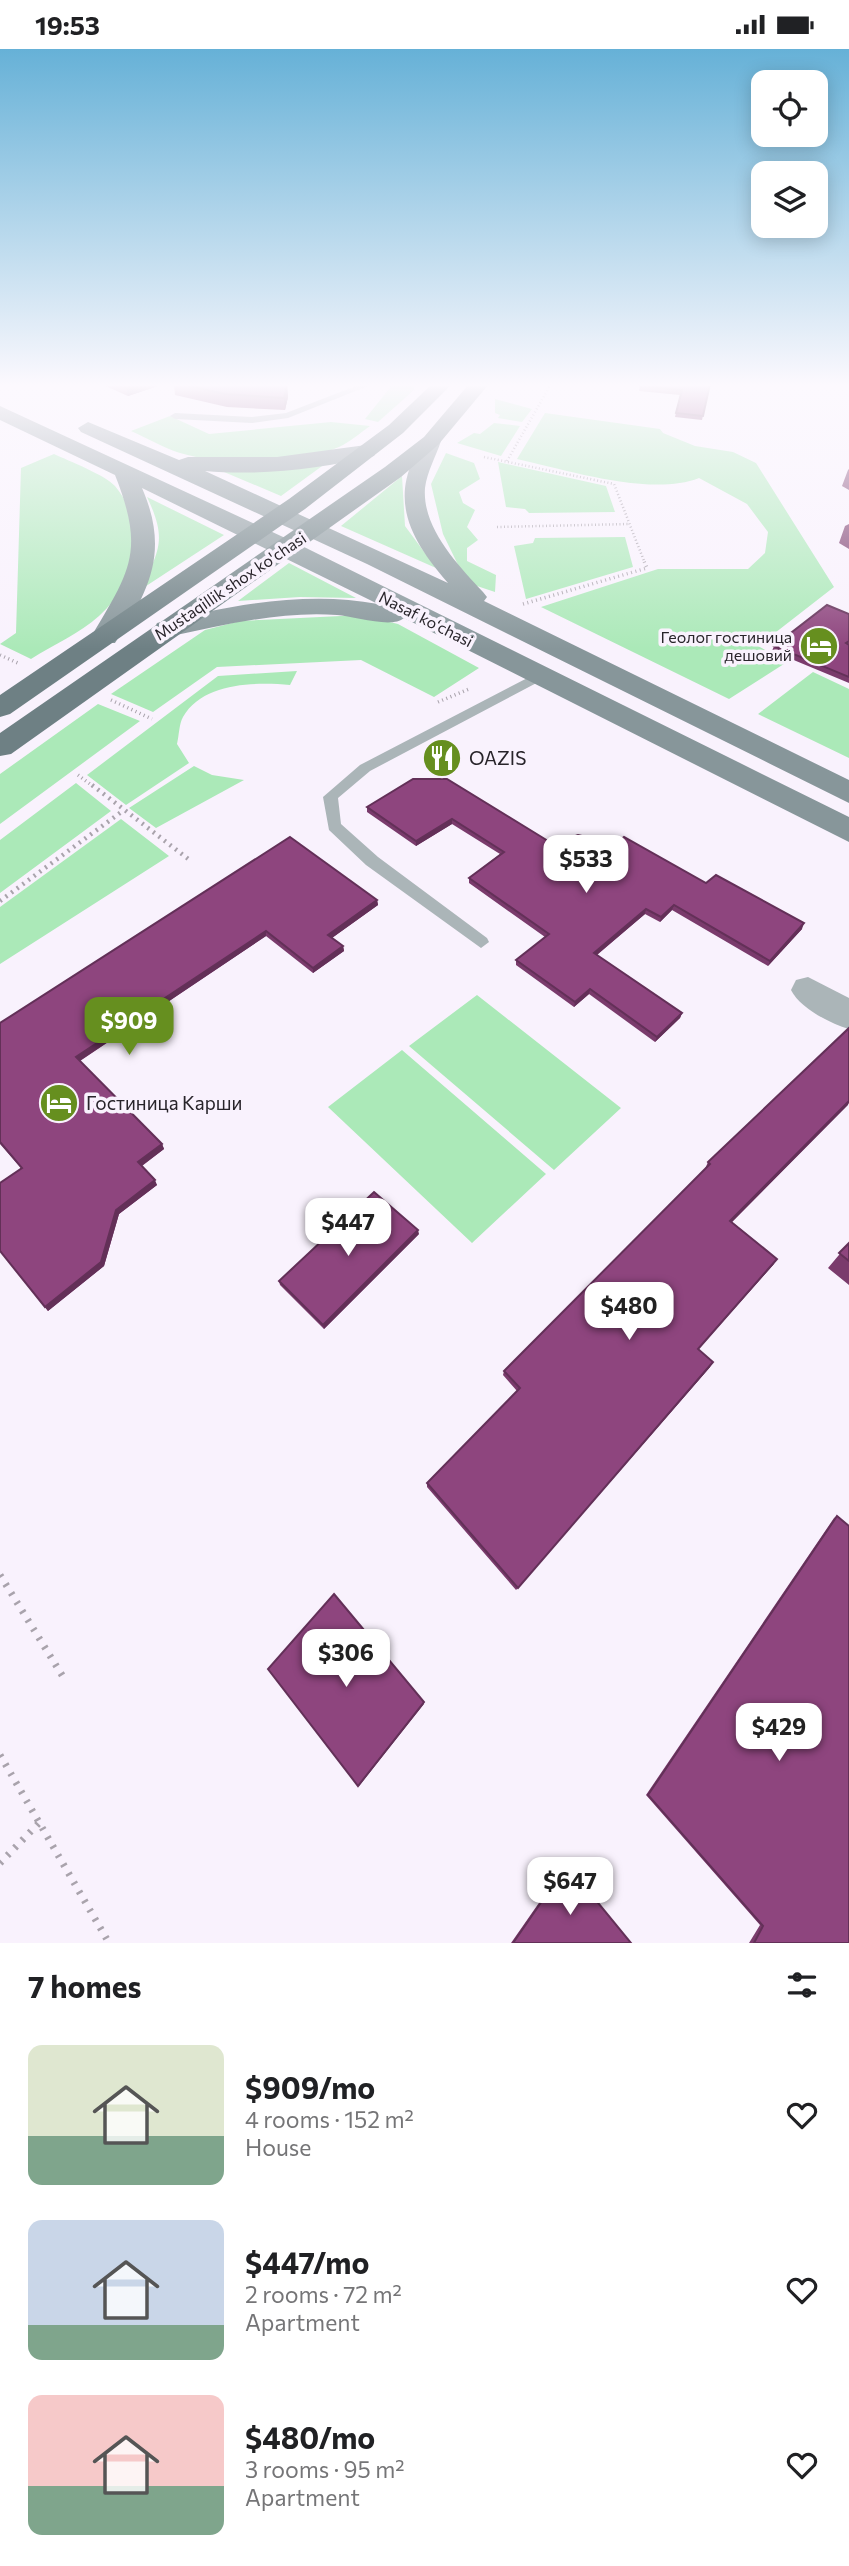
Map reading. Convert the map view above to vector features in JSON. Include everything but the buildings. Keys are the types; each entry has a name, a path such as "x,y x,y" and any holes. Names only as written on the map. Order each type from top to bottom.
{"main road":[{"name":"Nasaf ko‘chasi","path":"190,472 493,616 849,793"},
{"name":"Mustaqillik shox ko'chasi","path":"0,708 281,515 338,472"},
{"name":"Mustaqillik shox ko'chasi","path":"0,747 287,548 388,472"},
{"path":"420,472 414,491 421,525 445,567 493,616"},
{"path":"105,637 137,577 148,541 145,522 125,473"},
{"name":"Nasaf ko‘chasi","path":"125,473 287,548 849,831"},
{"path":"167,629 249,611 325,605 379,611 450,631"}],"street":[{"path":"808,991 849,1015"}],"lane":[{"path":"481,942 372,861 334,826 330,797 365,768 539,676"}],"path":[{"path":"519,605 647,568 614,484 560,472"},
{"path":"497,527 629,524"},
{"path":"0,655 20,664"},
{"path":"438,702 476,686"},
{"path":"107,698 152,719"},
{"path":"78,775 191,861"},
{"path":"0,901 124,810"},
{"path":"0,1575 65,1680"},
{"path":"0,1755 109,1943"},
{"path":"0,1863 39,1823"}],"green space":[{"path":"21,472 95,473 115,486 125,501 131,518 133,554 121,588 111,603 92,622 31,659 0,644 16,633"},
{"path":"225,472 313,472 281,496"},
{"path":"437,472 478,472 480,479 459,492 463,503 475,510 467,527 478,540 467,548 467,561 496,575 495,592 474,585 460,569 443,534 431,484"},
{"path":"500,472 545,472 606,486 615,512 529,513 525,509 506,507"},
{"path":"573,472 762,472 834,587 758,646 787,662 729,699 541,607 658,569 748,569 765,553 768,532 747,504 699,478 657,485"},
{"path":"402,476 405,526 436,568 341,526"},
{"path":"147,497 224,535 140,590 156,554 159,534"},
{"path":"625,537 633,567 526,599 514,546 533,543 535,538"},
{"path":"289,563 356,598 300,597 238,601"},
{"path":"361,615 398,624 479,668 434,697 361,660 217,667 153,712 111,694 205,630 240,621"},
{"path":"297,671 290,685 231,687 203,697 192,705 183,717 177,744 189,763 126,805 87,775 218,676"},
{"path":"813,672 849,689 849,758 758,714"},
{"path":"98,704 140,721 0,824 0,774"},
{"path":"194,766 212,775 244,780 156,828 129,808"},
{"path":"76,783 111,811 0,893 0,840"},
{"path":"121,819 169,856 0,964 0,907"},
{"path":"477,995 621,1108 554,1170 409,1046"},
{"path":"402,1050 546,1174 472,1243 328,1107"}],"place":[{"name":"Геолог гостиница дешовий","path":"819,646"},
{"name":"OAZIS","path":"442,758"},
{"name":"Гостиница Карши","path":"59,1103"}]}
